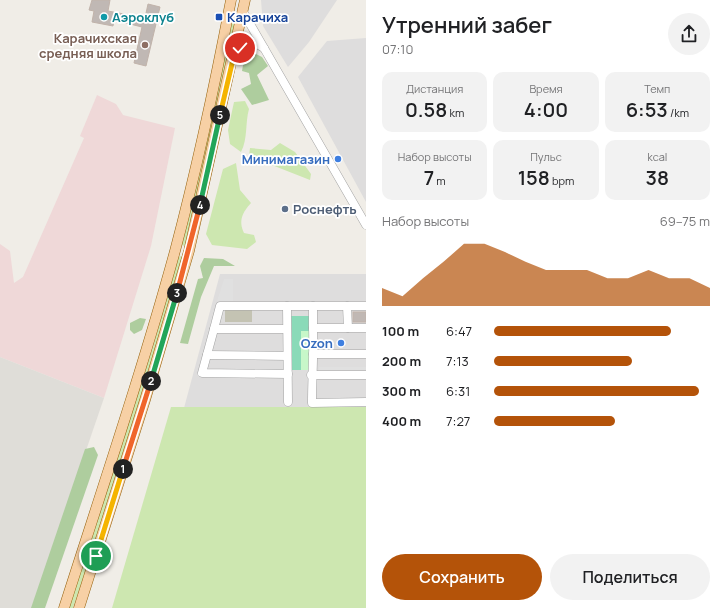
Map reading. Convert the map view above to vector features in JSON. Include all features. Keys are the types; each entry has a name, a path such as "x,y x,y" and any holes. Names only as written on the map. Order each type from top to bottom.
{"main road":[{"path":"64,608 148,345 176,248 201,143 231,4 243,5 234,55 189,251 150,385 79,608"},
{"path":"176,248 189,251"}],"street":[{"path":"243,5 264,48 366,225"},
{"path":"234,55 246,44 257,44 264,48"},
{"path":"288,374 202,373 220,306 366,306"},
{"path":"287,306 288,402"},
{"path":"313,306 312,403 366,402"},
{"path":"347,306 348,328"},
{"path":"313,328 366,328"},
{"path":"214,329 287,329"},
{"path":"313,354 366,354"},
{"path":"206,356 287,356"},
{"path":"312,375 366,375"}],"shaded area":[{"path":"261,0 337,0 309,42 288,67 263,26"},
{"path":"366,38 366,202 298,77 327,41"},
{"path":"97,95 116,104 123,115 175,128 151,246 104,398 0,357 0,244 10,251 14,283 23,277 84,138 80,136"},
{"path":"220,274 366,274 366,408 184,408"},
{"path":"224,279 233,279 233,301 217,301"},
{"path":"225,310 252,310 252,322 225,322"},
{"path":"0,357 104,398 32,608 0,608"},
{"path":"319,367 366,367 366,370 319,370"}],"green space":[{"path":"234,21 236,23 185,245 183,246 181,243 232,22"},
{"path":"254,53 262,57 268,66 257,75 269,100 252,105 241,89 251,84 249,73 242,71 245,54"},
{"path":"245,101 249,109 245,142 241,152 230,144 228,130 234,102"},
{"path":"280,143 295,152 311,174 310,180 249,156 250,148 271,150"},
{"path":"236,163 240,190 251,203 242,216 242,228 244,233 254,235 256,242 247,249 212,245 206,234 223,169"},
{"path":"181,256 182,258 157,346 116,477 73,608 69,608 153,347 178,257"},
{"path":"204,258 223,259 235,266 214,266 201,297 188,344 180,343 198,279 203,278 200,266"},
{"path":"289,316 313,316 313,331 301,331 301,370 289,370"},
{"path":"140,318 146,319 142,330 134,334 130,330 130,323"},
{"path":"310,330 310,370 301,370 301,331"},
{"path":"171,407 366,407 366,608 112,608"},
{"path":"94,447 98,455 45,608 31,608 85,449"}],"building":[{"name":"Карачихская средняя школа","path":"92,0 110,0 108,11 145,18 148,4 160,7 146,66 134,63 142,27 114,20 113,26 92,22 94,11 89,10"},
{"path":"353,312 366,312 366,322 353,322"}],"place":[{"name":"Аэроклуб","path":"104,17"},
{"name":"Карачиха","path":"219,17"},
{"name":"Карачихская средняя школа","path":"145,45"},
{"name":"Минимагазин","path":"338,159"},
{"name":"Роснефть","path":"285,209"},
{"name":"Ozon","path":"341,343"}],"route":[{"path":"96,556 161,348 189,251 234,55 240,48"}]}
